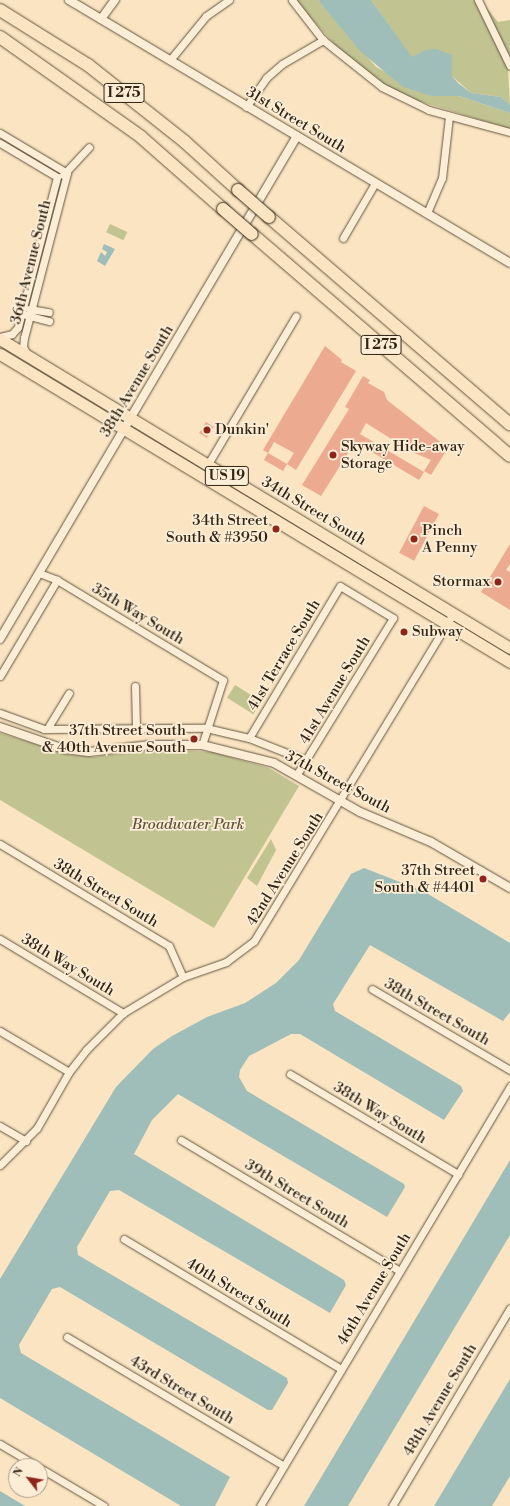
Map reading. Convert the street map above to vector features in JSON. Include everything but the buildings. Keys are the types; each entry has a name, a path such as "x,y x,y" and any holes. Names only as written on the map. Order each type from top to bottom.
{"highway":[{"name":"I 275","path":"0,10 93,69 185,142 269,217 510,424"},
{"name":"I 275","path":"0,37 141,137 510,456"},
{"name":"34th Street South","path":"0,338 510,648"},
{"path":"0,346 15,347"},
{"name":"34th Street South","path":"5,357 510,662"},
{"path":"5,357 22,360 63,383 78,385"},
{"path":"235,495 250,498 267,508 278,507"},
{"path":"272,517 281,517 304,530 319,531"}],"street":[{"name":"31st Street South","path":"69,0 246,107 510,263"},
{"path":"101,19 115,0"},
{"path":"170,60 206,16 229,0"},
{"path":"292,0 322,40 382,87 449,117 510,132"},
{"path":"478,0 510,66"},
{"path":"246,107 266,78 282,64 322,40"},
{"path":"427,213 442,178 449,117"},
{"path":"0,133 67,173"},
{"name":"38th Avenue South","path":"0,639 132,418 297,136"},
{"path":"0,143 57,177"},
{"name":"36th Avenue South","path":"0,338 15,331 23,311 57,177 67,173 90,147"},
{"name":"36th Avenue South","path":"29,356 23,347 67,173"},
{"path":"343,238 375,183"},
{"path":"23,311 49,312"},
{"path":"32,312 49,321"},
{"path":"208,464 296,316"},
{"name":"35th Way South","path":"39,573 57,580 223,680 206,728"},
{"path":"0,676 57,580"},
{"name":"41st Terrace South","path":"249,738 340,586 393,618"},
{"name":"42nd Avenue South","path":"0,1165 26,1141 69,1072 86,1050 123,1013 183,977 226,962 254,941 341,801 453,614"},
{"name":"41st Avenue South","path":"297,774 305,760 311,755 393,618"},
{"path":"135,686 136,728"},
{"path":"47,729 69,693"},
{"path":"0,713 47,729 206,728 249,738 305,760"},
{"name":"37th Street South","path":"0,727 58,747 89,752 151,745 202,745 274,763 297,774 341,801 378,821 431,842 510,888"},
{"path":"202,745 206,728"},
{"name":"38th Street South","path":"0,844 169,946 183,977"},
{"name":"38th Way South","path":"0,939 123,1013"},
{"name":"38th Street South","path":"372,989 510,1070"},
{"path":"0,1031 69,1072"},
{"name":"38th Way South","path":"290,1074 458,1174"},
{"name":"46th Avenue South","path":"260,1506 510,1086"},
{"path":"0,1126 26,1141"},
{"name":"39th Street South","path":"181,1140 400,1271"},
{"name":"40th Street South","path":"124,1239 341,1369"},
{"name":"48th Avenue South","path":"392,1506 510,1308"},
{"name":"43rd Street South","path":"67,1337 284,1466"},
{"path":"0,1444 24,1458"},
{"path":"48,1473 104,1506"}],"green space":[{"path":"295,0 318,0 376,67 431,96 459,96 510,113 510,129 409,98 388,87 345,56"},
{"path":"371,0 474,0 508,69 510,105 501,97 471,93 452,76 450,63 412,58"},
{"path":"483,3 498,22 510,20 510,59"},
{"path":"110,224 127,232 123,240 106,232"},
{"path":"235,685 261,701 253,714 227,698"},
{"name":"Broadwater Park","path":"0,733 70,755 94,757 165,749 212,752 269,768 299,786 214,928 0,800"},
{"path":"271,839 276,850 257,886 247,878"}],"water":[{"path":"318,0 371,0 412,57 426,50 436,49 452,55 452,76 458,83 471,93 501,97 510,105 510,113 459,96 431,96 403,87 361,52"},
{"path":"104,244 115,249 105,266 97,261 101,252 105,256 107,252 102,249"},
{"path":"364,868 423,891 510,943 510,1012 503,1021 370,945 333,1004 335,1011 461,1086 463,1091 444,1120 300,1034 291,1034 249,1056 240,1070 239,1077 247,1091 404,1184 405,1187 387,1217 178,1094 152,1120 134,1154 344,1280 346,1285 330,1313 119,1190 110,1191 77,1247 78,1255 287,1378 288,1383 272,1410 268,1410 60,1287 52,1289 19,1345 21,1353 230,1477 215,1506 181,1506 0,1398 0,1279 116,1087 153,1049 172,1036 207,1017 245,1003 276,983 299,960 351,874"},
{"path":"510,1160 510,1235 348,1506 304,1506"},
{"path":"510,1379 510,1476 492,1506 434,1506"},
{"path":"0,1491 8,1496 8,1498 12,1498 25,1506 0,1506"}],"place":[{"name":"Dunkin'","path":"207,430"},
{"name":"Skyway Hide-away Storage","path":"333,455"},
{"name":"34th Street South & #3950","path":"276,529"},
{"name":"Pinch A Penny","path":"414,539"},
{"name":"Stormax","path":"498,582"},
{"name":"Subway","path":"404,632"},
{"name":"37th Street South & 40th Avenue South","path":"194,739"},
{"name":"37th Street South & #4401","path":"483,879"}]}
